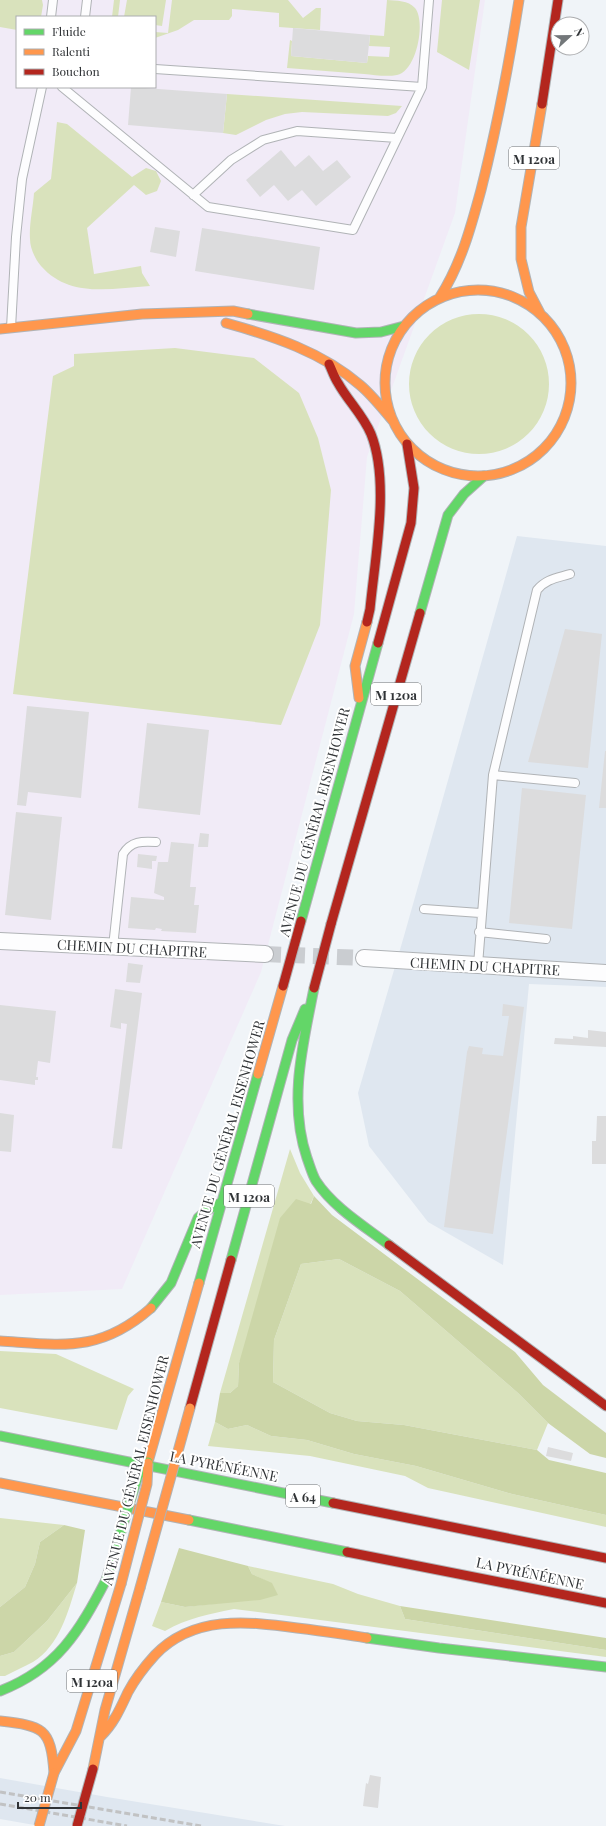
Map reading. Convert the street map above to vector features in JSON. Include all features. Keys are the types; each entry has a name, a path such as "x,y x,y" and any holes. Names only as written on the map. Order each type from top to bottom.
{"main road":[{"name":"M 120a","path":"440,297 452,280 472,222 490,154 510,61 519,0"},
{"name":"M 120a","path":"540,313 529,292 521,258 521,227 536,147 558,0"},
{"path":"192,313 260,332 296,346 329,364 358,384 393,421 407,444 423,458 442,469 462,475 484,476 503,473 522,466 538,455 552,440 562,423 569,404 571,385 569,365 564,346 554,328 540,313 515,298 492,291 475,289 440,297 414,315 404,326 394,344 387,362 385,382 387,402 393,421"},
{"path":"0,330 142,314 233,311 356,333 381,332 404,326"},
{"path":"329,364 338,384 356,406 371,434 380,466 381,494 370,609 355,666 360,709"},
{"name":"AVENUE DU GÉNÉRAL EISENHOWER","path":"39,1826 54,1773 76,1731 121,1584 146,1484 148,1462 163,1404 283,986 411,523 414,488 407,444"},
{"name":"M 120a","path":"77,1826 101,1736 105,1710 292,1040 314,988 448,515 456,501 466,490 484,476"},
{"path":"314,988 299,1083 298,1121 304,1153 316,1180 338,1204 364,1227 606,1406"},
{"path":"0,1341 77,1344 96,1341 120,1332 142,1317 160,1299 176,1274 200,1216 222,1202"},
{"name":"LA PYRÉNÉENNE","path":"0,1436 606,1558"},
{"path":"0,1691 29,1679 52,1662 72,1640 86,1619 106,1580 138,1476 148,1462"},
{"name":"LA PYRÉNÉENNE","path":"0,1483 606,1603"},
{"path":"101,1736 115,1720 130,1690 148,1663 168,1642 186,1632 206,1625 230,1621 257,1622 439,1648 606,1667"},
{"path":"0,1721 26,1723 39,1727 47,1738 52,1750 54,1773"}],"street":[{"name":"CHEMIN DU CHAPITRE","path":"0,942 265,954"},
{"name":"CHEMIN DU CHAPITRE","path":"364,958 606,973"}],"lane":[{"path":"51,16 53,0"},
{"path":"85,16 87,0"},
{"path":"63,88 208,207 353,230 422,88 429,0"},
{"path":"156,69 422,88"},
{"path":"11,328 16,237 22,179 42,88"},
{"path":"193,195 231,160 263,140 297,131 397,138"},
{"path":"478,965 480,913 493,775 537,590 542,584 550,579 570,574"},
{"path":"493,775 576,783"},
{"path":"113,947 123,854 126,848 139,841 156,842"},
{"path":"424,909 480,913"},
{"path":"479,932 546,939"}],"shaded area":[{"path":"0,0 485,0 455,213 367,457 354,614 261,972 122,1289 0,1295"},
{"path":"517,536 606,546 606,987 529,984 503,1265 428,1222 369,1146 358,1093"},
{"path":"0,1778 285,1826 40,1826 0,1819"}],"green space":[{"path":"0,0 42,0 43,5 41,16 16,16 16,30 0,27"},
{"path":"114,0 120,0 118,16 112,16"},
{"path":"127,0 166,0 162,26 156,25 156,16 124,16"},
{"path":"172,0 288,0 303,18 316,8 321,8 320,30 279,27 279,13 232,9 232,16 229,20 194,20 178,30 156,38 156,32 168,33"},
{"path":"387,0 402,1 412,5 418,14 420,23 418,45 410,65 404,72 393,76 385,76 287,68 290,40 292,41 291,56 367,63 368,56 389,57 390,47 369,46 370,35 384,36"},
{"path":"442,0 480,0 469,70 437,52"},
{"path":"227,94 402,106 396,113 388,116 302,112 285,114 266,120 236,135 223,133"},
{"path":"57,122 67,124 132,177 146,168 156,171 161,181 157,191 146,195 134,185 87,228 94,274 141,266 142,273 150,286 106,289 78,287 65,283 52,276 37,260 30,242 34,193 51,179"},
{"path":"486,314 512,322 533,340 544,357 548,370 548,398 544,411 537,423 523,438 506,449 493,453 472,454 446,446 425,428 414,411 410,398 409,377 417,351 435,330 452,319 465,315"},
{"path":"175,348 254,358 299,393 318,438 331,490 320,625 281,725 13,694 53,376 74,366 74,354"},
{"path":"290,1149 300,1173 314,1196 239,1363 238,1386 230,1393 220,1393"},
{"path":"314,1196 332,1215 515,1352 543,1385 606,1433 606,1458 590,1454 548,1423 518,1393 400,1291 339,1259 301,1264 274,1340 273,1382 330,1413 357,1421 404,1425 537,1450 549,1460 606,1473 606,1515 512,1494 416,1466 354,1454 307,1440 271,1436 247,1425 228,1429 215,1422 220,1393 230,1393 238,1386 239,1363 280,1218 296,1199 311,1204"},
{"path":"339,1259 400,1291 518,1393 548,1423 537,1450 404,1425 357,1421 330,1413 273,1382 274,1340 301,1264"},
{"path":"0,1351 56,1354 134,1389 128,1396 117,1430 0,1408"},
{"path":"215,1422 228,1429 247,1425 271,1436 307,1440 354,1454 416,1466 512,1494 606,1515 606,1527 428,1488 405,1476 310,1456 208,1446"},
{"path":"0,1518 64,1525 40,1542 35,1564 25,1587 0,1607"},
{"path":"64,1525 85,1530 77,1583 47,1621 14,1652 0,1656 0,1607 25,1587 35,1564 40,1542"},
{"path":"179,1548 248,1566 252,1574 272,1583 278,1595 260,1600 185,1607 161,1602"},
{"path":"248,1566 333,1584 358,1594 400,1606 405,1619 606,1650 606,1657 234,1609 190,1620 165,1631 152,1626 161,1602 185,1607 220,1603 272,1584 252,1574"},
{"path":"77,1583 62,1627 50,1647 33,1662 5,1676 0,1676 0,1656 14,1652 47,1621"},
{"path":"400,1606 606,1638 606,1650 405,1619"}],"building":[{"path":"293,28 370,35 367,63 291,56"},
{"path":"131,88 227,94 223,133 128,125"},
{"path":"281,150 295,167 309,155 323,171 337,160 351,177 316,206 302,190 288,201 274,185 260,197 246,180"},
{"path":"155,227 180,231 176,257 150,252"},
{"path":"202,228 320,247 314,290 195,271"},
{"path":"565,629 602,634 588,768 528,762"},
{"path":"27,706 89,712 81,798 28,792 26,806 17,805"},
{"path":"147,723 209,730 200,815 138,808"},
{"path":"605,751 606,808 599,808"},
{"path":"522,788 586,795 572,929 509,923"},
{"path":"16,812 62,817 51,920 5,915"},
{"path":"200,833 209,834 208,847 198,847"},
{"path":"171,842 194,844 190,887 196,887 194,905 199,905 196,933 161,931 162,929 156,928 155,930 128,928 131,897 164,900 164,897 154,893 158,862 168,862"},
{"path":"138,854 157,856 156,861 152,861 152,869 137,867"},
{"path":"128,963 143,965 140,983 126,982"},
{"path":"115,989 142,993 122,1149 112,1148 127,1024 121,1023 121,1029 110,1027"},
{"path":"503,1004 524,1007 493,1234 444,1227 467,1052 469,1046 483,1048 482,1054 503,1056 509,1016 502,1016"},
{"path":"0,1005 56,1011 50,1063 38,1061 36,1077 38,1077 38,1080 35,1080 35,1085 0,1080"},
{"path":"588,1030 606,1032 606,1047 554,1044 555,1038 573,1039 573,1036 588,1038"},
{"path":"0,1113 14,1115 11,1152 0,1151"},
{"path":"597,1116 606,1116 606,1164 592,1164 592,1141 596,1141"},
{"path":"548,1447 573,1453 571,1461 546,1456"},
{"path":"370,1775 381,1777 378,1808 363,1806 366,1783 368,1784"}],"tunnel":[{"path":"265,954 364,958"}],"railway":[{"path":"0,1792 201,1826"},
{"path":"0,1804 127,1826"}],"traffic: fast":[{"path":"248,314 356,333 381,332 404,326"},
{"path":"420,613 448,515 464,494 484,476"},
{"path":"301,921 378,643"},
{"path":"314,988 302,1052 298,1094 301,1137 307,1158 316,1181 331,1199 350,1216 389,1245"},
{"path":"231,1260 292,1040 305,1009"},
{"path":"199,1283 258,1074"},
{"path":"151,1308 171,1283 198,1218 206,1211 222,1202"},
{"path":"0,1436 333,1503"},
{"path":"106,1580 138,1476 148,1462"},
{"path":"189,1520 347,1552"},
{"path":"0,1691 37,1672 64,1647 76,1632 106,1580"},
{"path":"367,1638 439,1648 606,1667"}],"traffic: slow":[{"path":"440,297 460,258 481,190 502,95 519,0"},
{"path":"540,313 529,292 521,259 521,227 542,104"},
{"path":"469,290 487,290 514,297 530,306 544,317 555,331 564,347 571,374 571,383 571,392 564,419 555,435 544,449 530,460 514,469 487,476 469,476 451,472 434,465 419,455 406,442 396,427 389,410 385,392 385,374 389,356 396,339 406,324 419,311 434,301 451,294 469,290"},
{"path":"0,329 142,314 233,311 248,314"},
{"path":"226,323 296,346 330,363 364,389 393,421"},
{"path":"359,698 355,666 367,622"},
{"path":"258,1074 283,986"},
{"path":"148,1462 199,1283"},
{"path":"0,1341 43,1344 80,1343 115,1333 132,1323 151,1308"},
{"path":"140,1588 190,1408"},
{"path":"121,1584 147,1484 148,1463"},
{"path":"0,1483 189,1520"},
{"path":"54,1773 76,1731 121,1584"},
{"path":"93,1769 105,1710 140,1588"},
{"path":"101,1736 113,1721 137,1677 155,1655 170,1642 186,1633 203,1627 240,1623 278,1626 367,1638"},
{"path":"0,1721 26,1725 42,1732 47,1738 50,1746 53,1758 54,1773"},
{"path":"39,1826 54,1773"}],"traffic: jam":[{"path":"542,104 558,0"},
{"path":"329,364 342,390 368,427 377,453 380,474 380,520 370,609 367,622"},
{"path":"378,643 411,523 414,488 407,444"},
{"path":"331,924 420,613"},
{"path":"283,986 301,921"},
{"path":"314,988 331,924"},
{"path":"389,1245 606,1406"},
{"path":"190,1408 231,1260"},
{"path":"333,1503 606,1558"},
{"path":"347,1552 606,1603"},
{"path":"77,1826 93,1769"}]}
